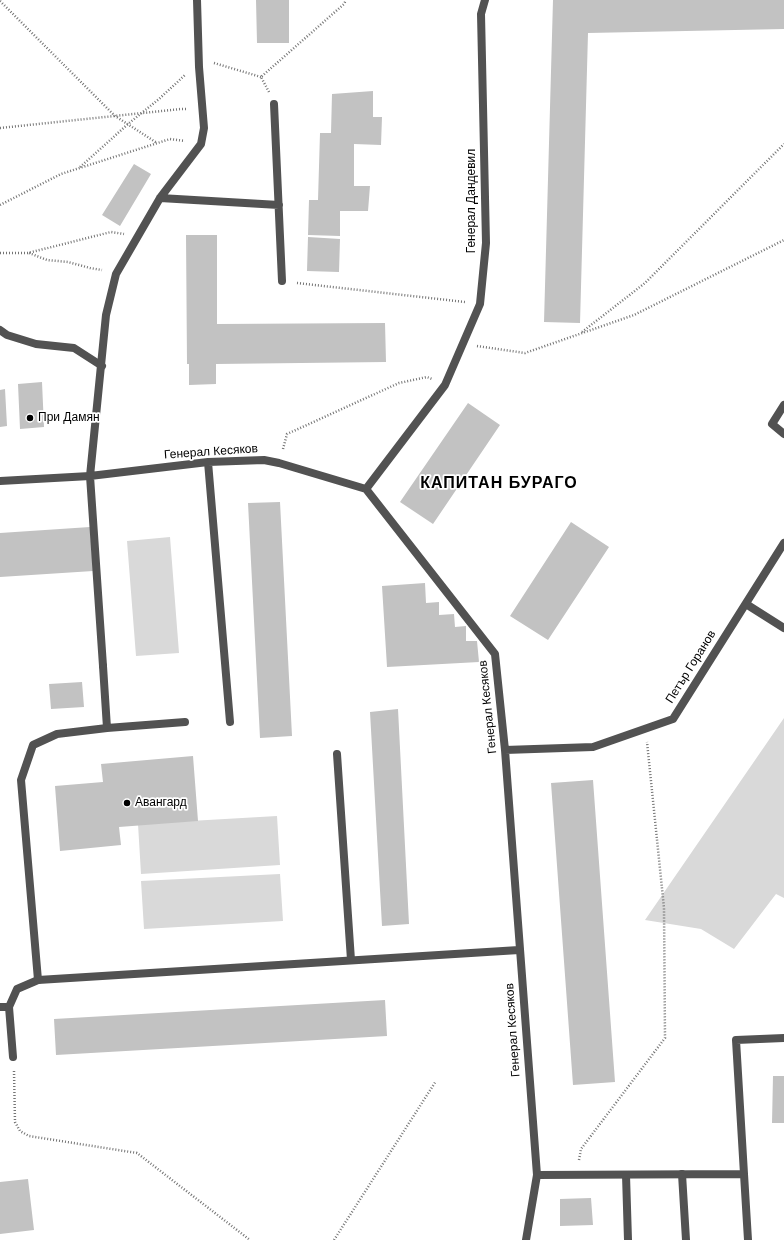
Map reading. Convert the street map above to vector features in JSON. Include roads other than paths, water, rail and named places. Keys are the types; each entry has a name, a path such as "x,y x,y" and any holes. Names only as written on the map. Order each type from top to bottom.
{"street":[{"path":"107,728 90,476 106,315 116,274 160,198 201,144 204,128 196,0"},
{"name":"Генерал Дандевил","path":"366,489 445,385 480,304 486,243 481,14 485,0"},
{"path":"274,104 282,281"},
{"path":"160,198 279,205"},
{"path":"0,330 7,335 36,344 74,348 102,366"},
{"path":"784,405 772,424 784,434"},
{"name":"Генерал Кесяков","path":"0,481 90,476 208,462 264,460 279,463 366,489 495,654 505,750 537,1175 526,1240"},
{"path":"208,462 230,722"},
{"name":"Петър Горанов","path":"505,750 593,747 673,719 784,544"},
{"path":"746,604 784,628"},
{"path":"38,980 21,780 33,745 57,734 107,728 185,722"},
{"path":"337,754 351,960"},
{"path":"13,1057 10,1007 17,989 38,980 519,950"},
{"path":"0,1007 10,1007"},
{"path":"748,1240 736,1040 784,1038"},
{"path":"626,1174 628,1240"},
{"path":"682,1174 686,1240"},
{"path":"537,1175 744,1174"}],"place":[{"name":"При Дамян","path":"30,418"},
{"name":"Авангард","path":"127,803"}],"district":[{"name":"КАПИТАН БУРАГО","path":"499,484"}]}
